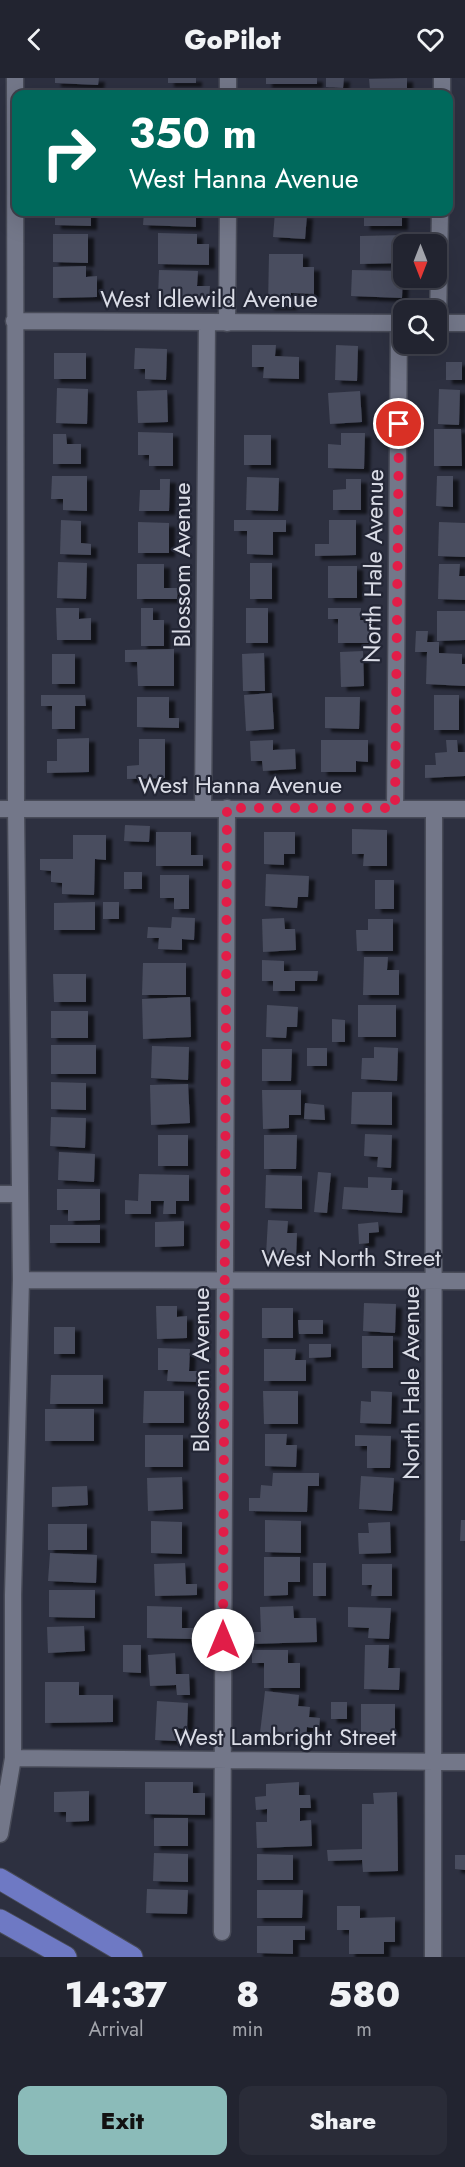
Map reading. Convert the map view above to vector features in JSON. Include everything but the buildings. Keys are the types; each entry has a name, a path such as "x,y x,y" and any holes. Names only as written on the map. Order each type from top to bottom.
{"main road":[{"path":"0,1879 132,1957"},
{"path":"0,1920 66,1957"}],"street":[{"path":"0,1834 5,1780 13,1758 13,1595 21,1280 8,809 14,216"},
{"path":"227,322 228,216"},
{"path":"438,300 440,216"},
{"name":"West Idlewild Avenue","path":"14,321 393,323"},
{"name":"Blossom Avenue","path":"204,808 207,322"},
{"path":"447,323 465,323"},
{"name":"North Hale Avenue","path":"395,808 401,354"},
{"name":"Blossom Avenue","path":"222,1932 227,808"},
{"name":"North Hale Avenue","path":"433,1957 434,808"},
{"name":"West Hanna Avenue","path":"8,809 465,808"},
{"path":"0,1194 20,1194"},
{"name":"West North Street","path":"21,1280 465,1281"},
{"name":"West Lambright Street","path":"13,1758 465,1762"}],"route":[{"path":"223,1640 227,808 395,808 399,424"}]}
